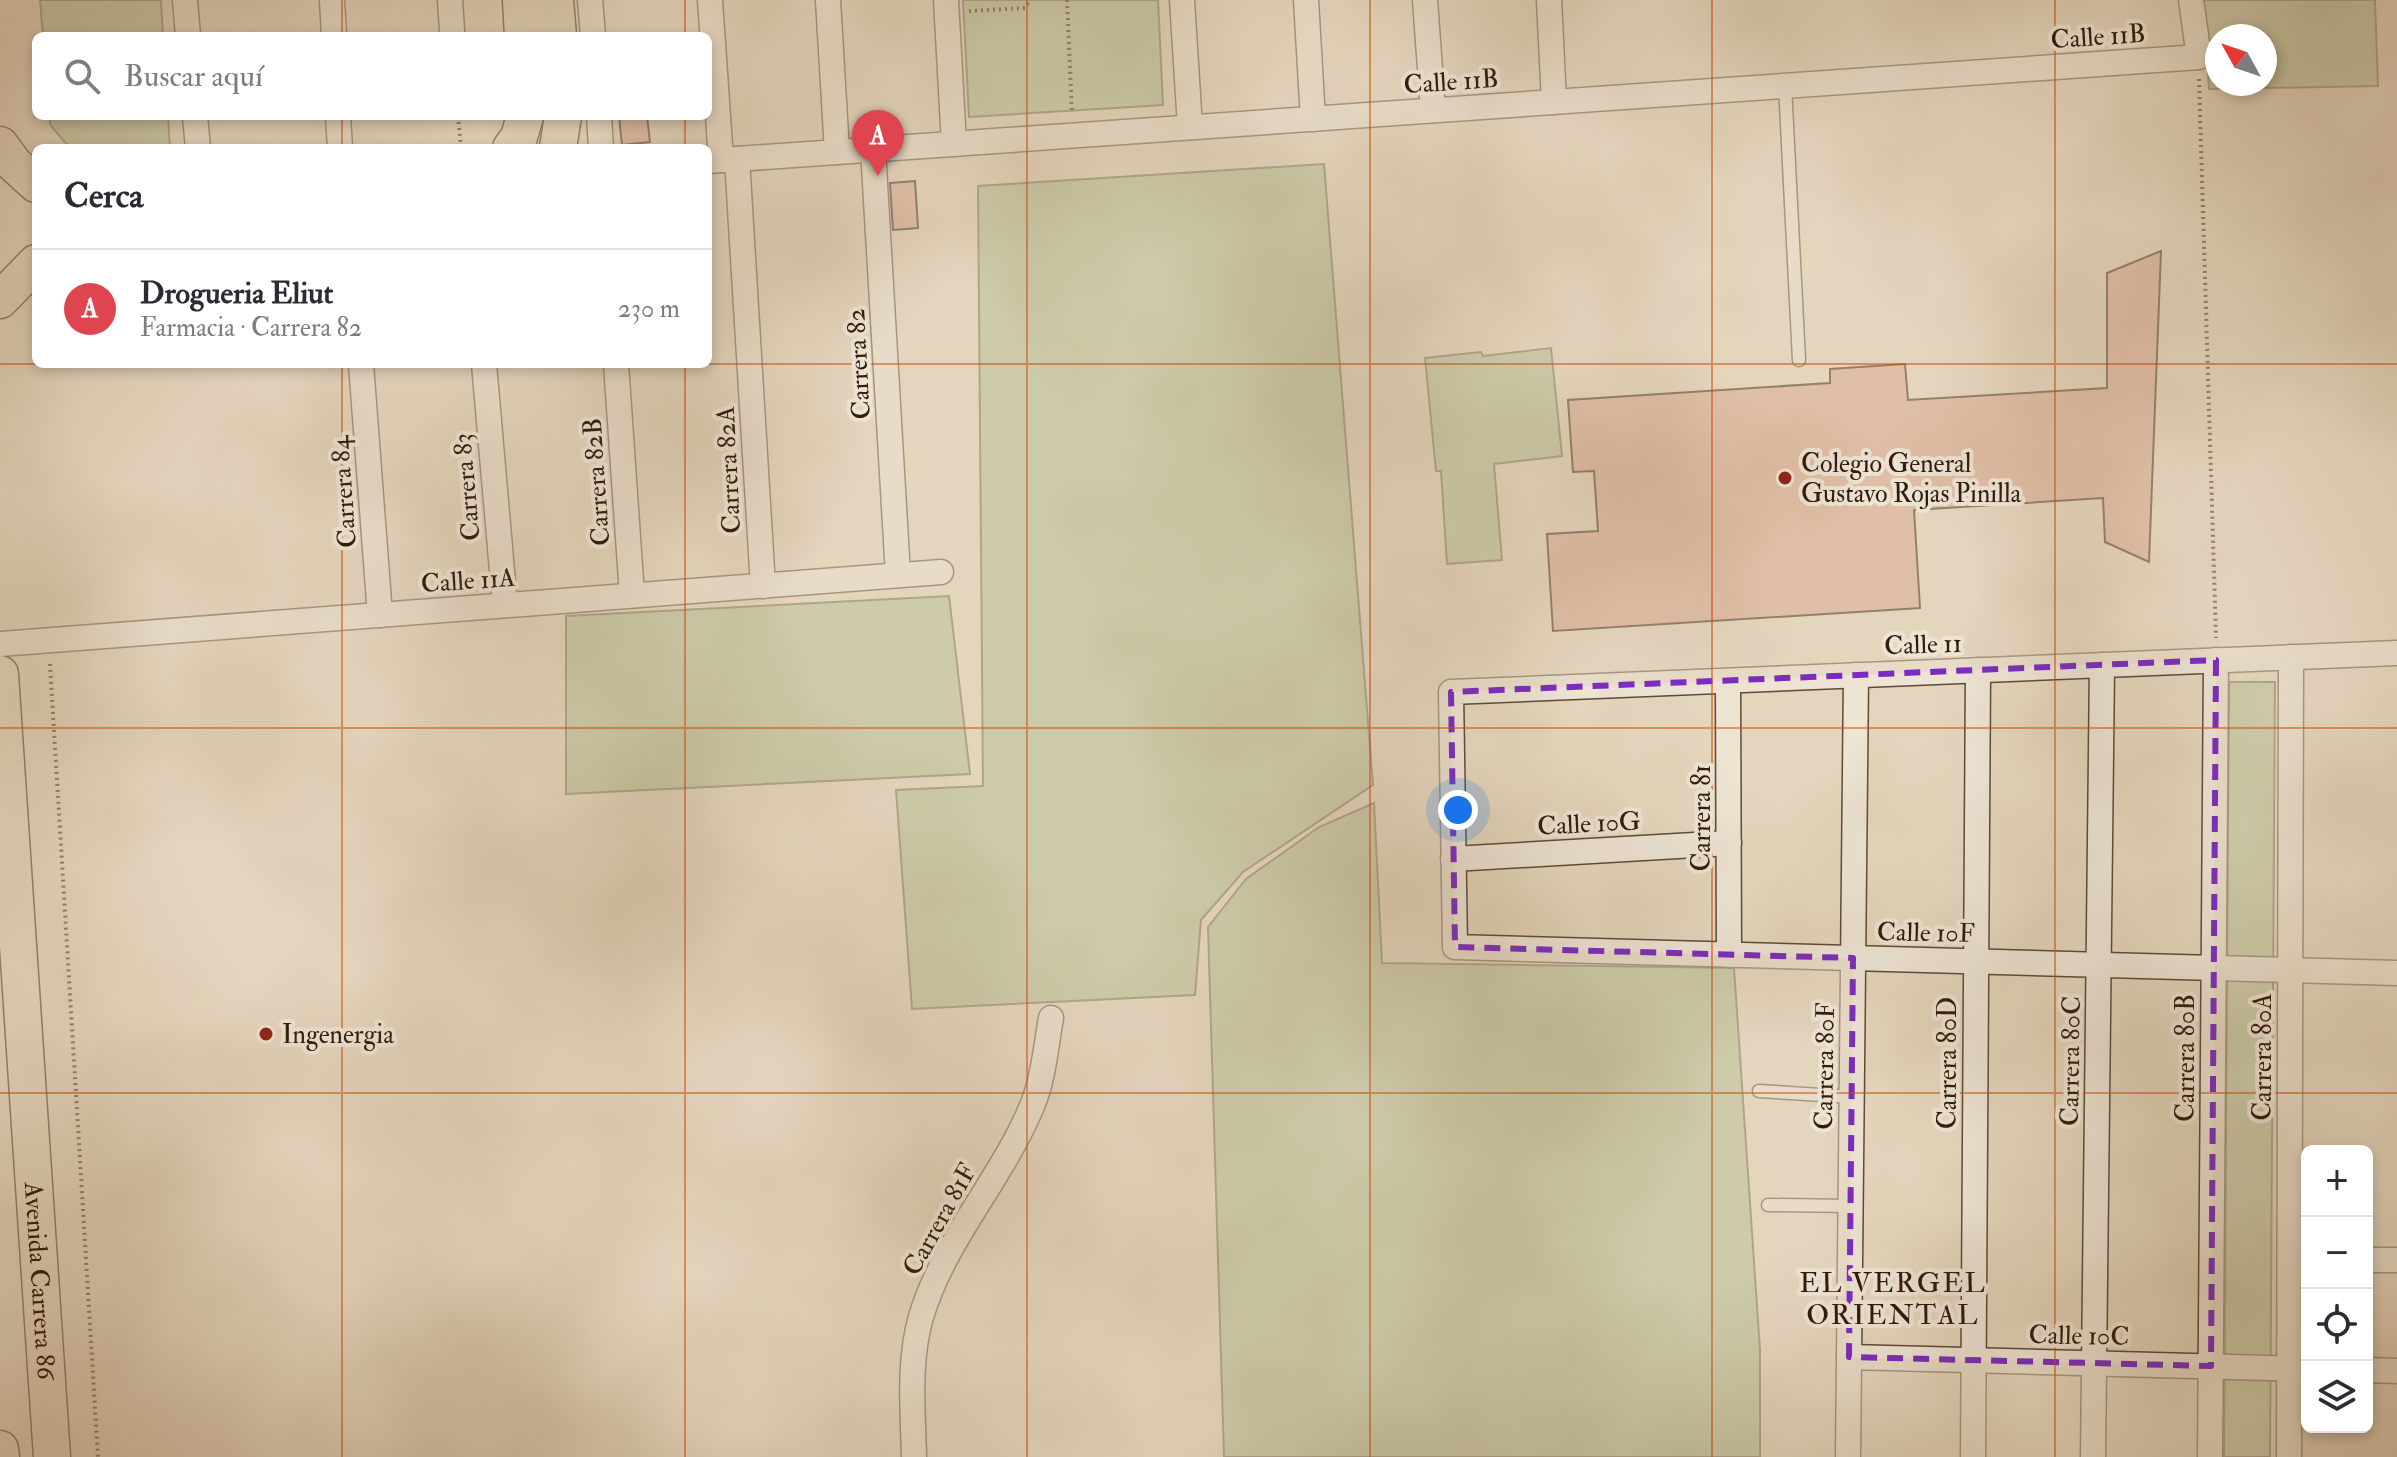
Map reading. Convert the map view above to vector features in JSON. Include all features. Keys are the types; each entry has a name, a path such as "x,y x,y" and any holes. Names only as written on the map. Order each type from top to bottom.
{"main road":[{"path":"521,0 523,32"},
{"path":"555,0 558,32"},
{"path":"514,144 524,120"},
{"path":"559,144 562,120"},
{"path":"0,145 32,180"},
{"path":"0,300 32,267"},
{"name":"Avenida Carrera 86","path":"0,674 52,1457"},
{"path":"0,1449 1,1457"}],"street":[{"path":"185,0 188,32"},
{"path":"332,0 334,32"},
{"path":"450,0 452,31"},
{"path":"590,0 593,32"},
{"name":"Carrera 82A","path":"710,0 722,160 763,586"},
{"path":"828,0 837,152"},
{"path":"1182,0 1190,127"},
{"path":"1306,0 1313,119"},
{"path":"1425,0 1433,110"},
{"path":"1549,0 1554,102"},
{"path":"2191,0 2199,57"},
{"path":"952,6 954,144"},
{"name":"Calle 11B","path":"722,160 2199,57"},
{"path":"195,120 198,144"},
{"path":"338,120 340,144"},
{"path":"599,120 601,144"},
{"name":"Carrera 82","path":"873,149 898,575"},
{"name":"Carrera 84","path":"361,368 380,615"},
{"name":"Carrera 83","path":"484,368 505,605"},
{"name":"Carrera 82B","path":"616,368 632,595"},
{"name":"Calle 11A","path":"0,644 941,572"},
{"name":"Calle 11","path":"1453,859 1451,692 2397,653"},
{"name":"Carrera 80A","path":"2289,1457 2298,1368 2290,970 2291,657"},
{"name":"Carrera 80B","path":"2210,1457 2216,660"},
{"name":"Carrera 80C","path":"2093,1457 2102,665"},
{"name":"Carrera 80D","path":"1973,1457 1978,670"},
{"name":"Carrera 80F","path":"1848,1457 1856,675"},
{"name":"Carrera 81","path":"1728,681 1729,955"},
{"name":"Calle 10G","path":"1453,859 1729,843"},
{"name":"Calle 10F","path":"1453,859 1455,947 2397,973"},
{"name":"Carrera 81F","path":"914,1457 914,1361 920,1321 931,1286 1005,1158 1035,1099 1051,1018"},
{"path":"2373,1260 2397,1260"},
{"name":"Calle 10C","path":"1849,1357 2298,1368"},
{"path":"2373,1370 2397,1371"}],"lane":[{"path":"1785,86 1799,360"},
{"path":"1759,1091 1852,1097"},
{"path":"1768,1205 1851,1206"}],"path":[{"path":"952,6 1025,8 1030,0"},
{"path":"1067,0 1072,118"},
{"path":"2199,57 2216,660"},
{"path":"458,120 461,144"},
{"path":"49,642 98,1457"}],"highlighted area":[{"path":"2216,660 2211,1366 1849,1357 1853,958 1455,947 1451,692"}],"green space":[{"path":"40,0 161,0 163,32 43,32"},
{"path":"963,0 1158,0 1163,105 969,117"},
{"path":"2203,0 2375,0 2378,86 2277,88 2277,24 2205,24 2205,30"},
{"path":"50,120 168,120 170,144 67,144 50,125"},
{"path":"1324,164 1373,785 1243,872 1201,920 1195,995 912,1009 896,790 983,786 978,186"},
{"path":"1551,348 1562,456 1494,464 1502,560 1447,564 1441,471 1436,471 1425,358 1481,352 1483,356"},
{"path":"949,596 970,774 566,794 566,616"},
{"path":"2229,682 2275,682 2270,1457 2224,1457"},
{"path":"1374,803 1382,963 1734,968 1760,1350 1760,1457 1224,1457 1208,927 1246,879 1319,827"}],"building":[{"path":"619,120 647,120 650,142 622,144"},
{"path":"915,181 918,228 893,230 890,183"},
{"path":"2161,251 2149,562 2105,542 2103,498 1914,510 1920,608 1553,631 1547,534 1598,531 1594,471 1573,472 1568,400 1830,383 1830,369 1905,364 1908,400 2107,388 2107,273"}],"place":[{"name":"Drogueria Eliut","path":"878,176"},
{"name":"Colegio General Gustavo Rojas Pinilla","path":"1785,478"},
{"name":"Ingenergia","path":"266,1034"}],"district":[{"name":"EL VERGEL ORIENTAL","path":"1893,1298"}]}
